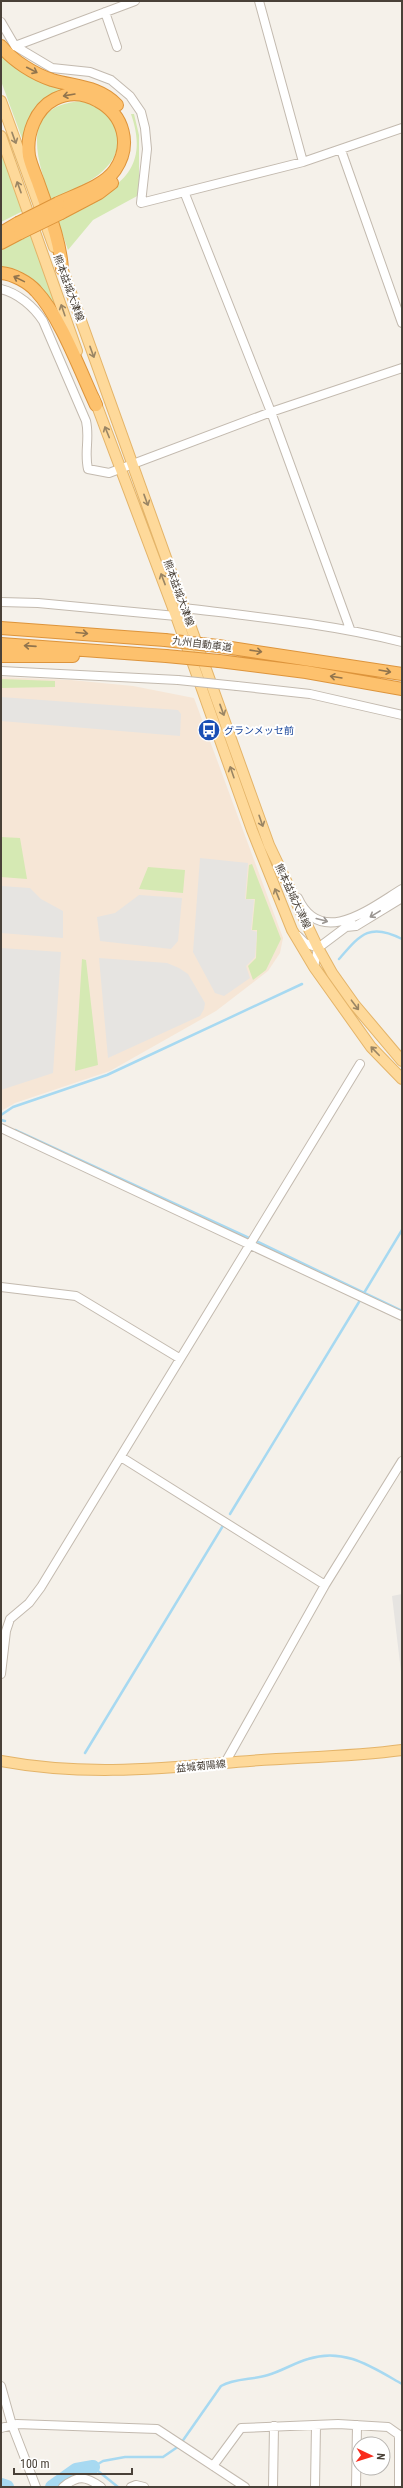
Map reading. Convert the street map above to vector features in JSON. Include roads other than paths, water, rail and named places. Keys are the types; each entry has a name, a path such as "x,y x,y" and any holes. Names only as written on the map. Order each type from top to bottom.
{"highway":[{"path":"1,46 9,56 52,79 102,92 125,114 131,128 132,141 130,155 126,166 117,178 99,193 60,208 19,228 1,233"},
{"path":"60,208 100,183 115,170 122,153 124,133 117,116 105,104 93,98 79,94 67,95 44,106 31,130 29,156 61,250 62,269"},
{"path":"1,243 19,228"},
{"path":"1,273 20,278 36,290 58,325 96,405"},
{"name":"九州自動車道","path":"1,628 165,640 218,646 402,674"},
{"name":"九州自動車道","path":"1,644 219,661 306,672 402,689"},
{"path":"1,656 166,656"}],"main road":[{"name":"熊本益城大津線","path":"1,101 269,845 318,948 354,1004 402,1061"},
{"name":"熊本益城大津線","path":"1,136 96,405 176,616 252,830 292,930 314,967 371,1047 402,1079"},
{"name":"益城菊陽線","path":"1,1760 24,1765 90,1770 145,1770 226,1762 402,1750"}],"street":[{"path":"15,46 135,1"},
{"path":"259,1 303,162"},
{"path":"105,12 117,48"},
{"path":"1,22 15,46 52,68 90,72 111,80 130,96 141,112 145,128 147,149 141,203 185,194 303,162 402,128"},
{"path":"341,150 402,323"},
{"path":"185,194 271,412 350,629"},
{"path":"1,289 18,297 37,312 43,321 86,421 89,436 85,458 88,469 109,473 271,412 402,368"},
{"path":"1,602 38,603 176,616"},
{"path":"184,608 350,629 402,642"},
{"path":"1,671 178,680 238,686 310,694 402,714"},
{"path":"269,845 280,857 300,902 312,917 332,922 352,919"},
{"path":"314,967 318,948 346,927 352,919 402,889"},
{"path":"346,927 356,926 402,898"},
{"path":"292,930 305,943 318,948"},
{"path":"1,1674 6,1631 10,1619 29,1604 42,1587 360,1064"},
{"path":"1,1128 402,1316"},
{"path":"1,1287 76,1296 180,1358"},
{"path":"121,1456 325,1585"},
{"path":"226,1762 325,1585 402,1461"},
{"path":"1,2386 12,2425 36,2487"},
{"path":"1,2428 12,2425 150,2428 167,2434 240,2486"},
{"path":"213,2466 241,2428 316,2425 388,2427 401,2436 399,2487"},
{"path":"315,2487 316,2425"},
{"path":"356,2487 357,2425"},
{"path":"274,2426 274,2487"},
{"path":"63,2487 75,2479 84,2477 101,2487"},
{"path":"131,2487 136,2485 144,2487"}],"waterway":[{"path":"339,959 353,943 366,934 381,932 391,934 402,939"},
{"path":"1,1115 13,1107 107,1075 302,984"},
{"path":"1,1120 5,1121"},
{"path":"15,1130 249,1238"},
{"path":"364,1293 402,1230"},
{"path":"258,1242 402,1311"},
{"path":"230,1514 359,1302"},
{"path":"85,1753 224,1524"},
{"path":"118,2487 93,2467 103,2461 125,2457 163,2457 179,2446 221,2386 226,2383 268,2375 308,2359 334,2355 346,2357 369,2365 402,2384"},
{"path":"52,2487 76,2470 93,2467"},
{"path":"1,2485 7,2487"}],"place":[{"name":"グランメッセ前","path":"209,730"}]}
